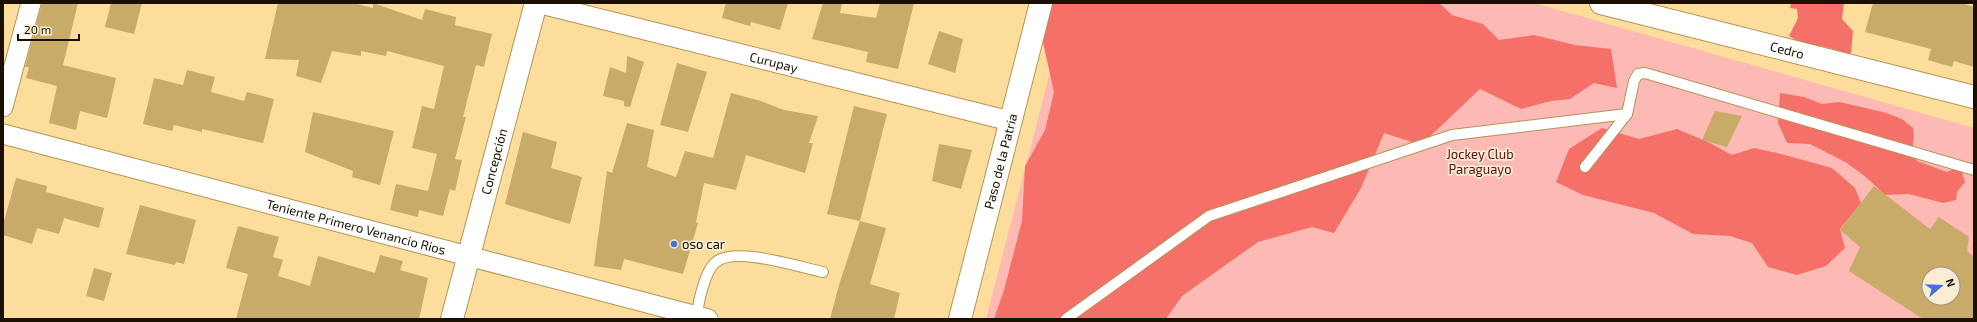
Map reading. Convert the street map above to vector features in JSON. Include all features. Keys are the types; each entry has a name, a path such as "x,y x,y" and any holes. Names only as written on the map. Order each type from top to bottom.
{"street":[{"path":"3,107 31,3"},
{"name":"Curupay","path":"537,3 1010,121"},
{"name":"Concepción","path":"452,319 537,3"},
{"name":"Paso de la Patria","path":"960,319 1041,3"},
{"name":"Cedro","path":"1601,3 1974,97"},
{"name":"Teniente Primero Venancio Rios","path":"3,134 703,318"}],"lane":[{"path":"1585,167 1627,114 1634,81 1638,74 1645,73 1974,170"},
{"path":"1066,319 1209,216 1452,136 1627,114"},
{"path":"703,318 699,295 715,262 728,256 745,255 823,272"}],"green space":[{"name":"Jockey Club Paraguayo","path":"1068,3 1534,3 1974,128 1974,319 986,319"}],"shaded area":[{"path":"1044,3 1439,3 1452,15 1483,24 1499,40 1534,35 1575,45 1611,49 1617,88 1594,83 1570,99 1551,101 1521,109 1480,89 1421,145 1384,133 1361,188 1334,233 1312,227 1258,242 1182,296 1166,319 994,319 1004,290 1022,221 1025,166 1045,130 1054,92 1042,38"},
{"path":"1791,3 1844,3 1842,19 1853,31 1851,53 1843,56 1833,49 1820,46 1808,55 1799,42 1789,36 1798,18 1797,9 1790,8"},
{"path":"1780,93 1804,97 1822,104 1839,102 1883,112 1902,119 1913,128 1913,151 1917,161 1947,172 1960,166 1965,182 1957,192 1956,200 1943,203 1909,194 1885,195 1867,178 1847,163 1810,144 1787,143 1778,123"},
{"path":"1602,128 1639,139 1677,129 1708,142 1732,155 1754,148 1832,168 1855,188 1861,203 1840,229 1845,248 1826,266 1797,275 1768,267 1752,243 1730,236 1693,234 1654,213 1583,195 1556,182 1569,149"}],"building":[{"path":"42,3 78,3 63,65 116,78 107,118 80,111 76,130 49,123 57,86 26,78 29,67 25,67"},
{"path":"111,3 142,3 134,34 105,27"},
{"path":"278,3 353,3 373,8 373,3 422,20 425,9 456,17 455,25 492,34 484,67 476,65 463,117 466,117 455,159 462,160 455,191 450,189 443,216 419,210 418,217 390,210 396,184 428,191 437,154 412,148 422,106 434,109 444,66 387,51 386,56 361,51 361,56 332,51 321,83 296,76 299,60 265,59"},
{"path":"726,3 788,3 780,30 751,22 750,26 722,18"},
{"path":"823,3 842,3 840,13 876,18 880,3 914,3 898,69 866,62 868,52 812,39"},
{"path":"1873,3 1962,3 1974,7 1974,67 1954,61 1952,67 1928,60 1931,49 1865,32"},
{"path":"939,31 963,39 955,73 928,64"},
{"path":"627,56 644,62 630,107 624,106 624,101 603,96 610,67 626,73"},
{"path":"677,63 707,72 688,132 660,125"},
{"path":"187,70 215,77 211,92 244,101 247,92 274,99 263,143 202,129 202,132 174,125 172,131 143,124 154,78 183,85"},
{"path":"731,93 761,101 784,110 818,116 809,143 813,143 805,173 746,155 736,190 704,183 696,222 698,223 683,274 624,259 621,270 594,266 607,171 612,173 627,123 654,130 647,167 676,177 685,151 713,158"},
{"path":"854,106 887,114 860,221 827,214"},
{"path":"1715,111 1742,116 1727,147 1702,140"},
{"path":"313,112 394,131 380,185 352,177 353,171 305,152"},
{"path":"523,132 557,142 551,168 582,177 570,224 505,204"},
{"path":"939,144 972,150 961,189 932,181"},
{"path":"16,178 47,186 46,192 104,208 99,228 64,218 59,234 37,228 32,244 3,235 3,225"},
{"path":"1874,186 1930,229 1939,217 1969,237 1967,251 1974,257 1974,319 1923,319 1849,271 1860,247 1840,230"},
{"path":"140,205 196,220 184,264 176,262 175,265 126,254"},
{"path":"860,221 886,228 870,284 900,293 894,319 830,319 839,285"},
{"path":"238,226 279,237 273,257 283,260 278,276 310,286 318,256 375,273 380,255 403,261 400,270 428,278 419,319 236,319 248,274 226,268"},
{"path":"94,268 112,273 104,301 86,296"}],"place":[{"name":"oso car","path":"674,244"}]}
